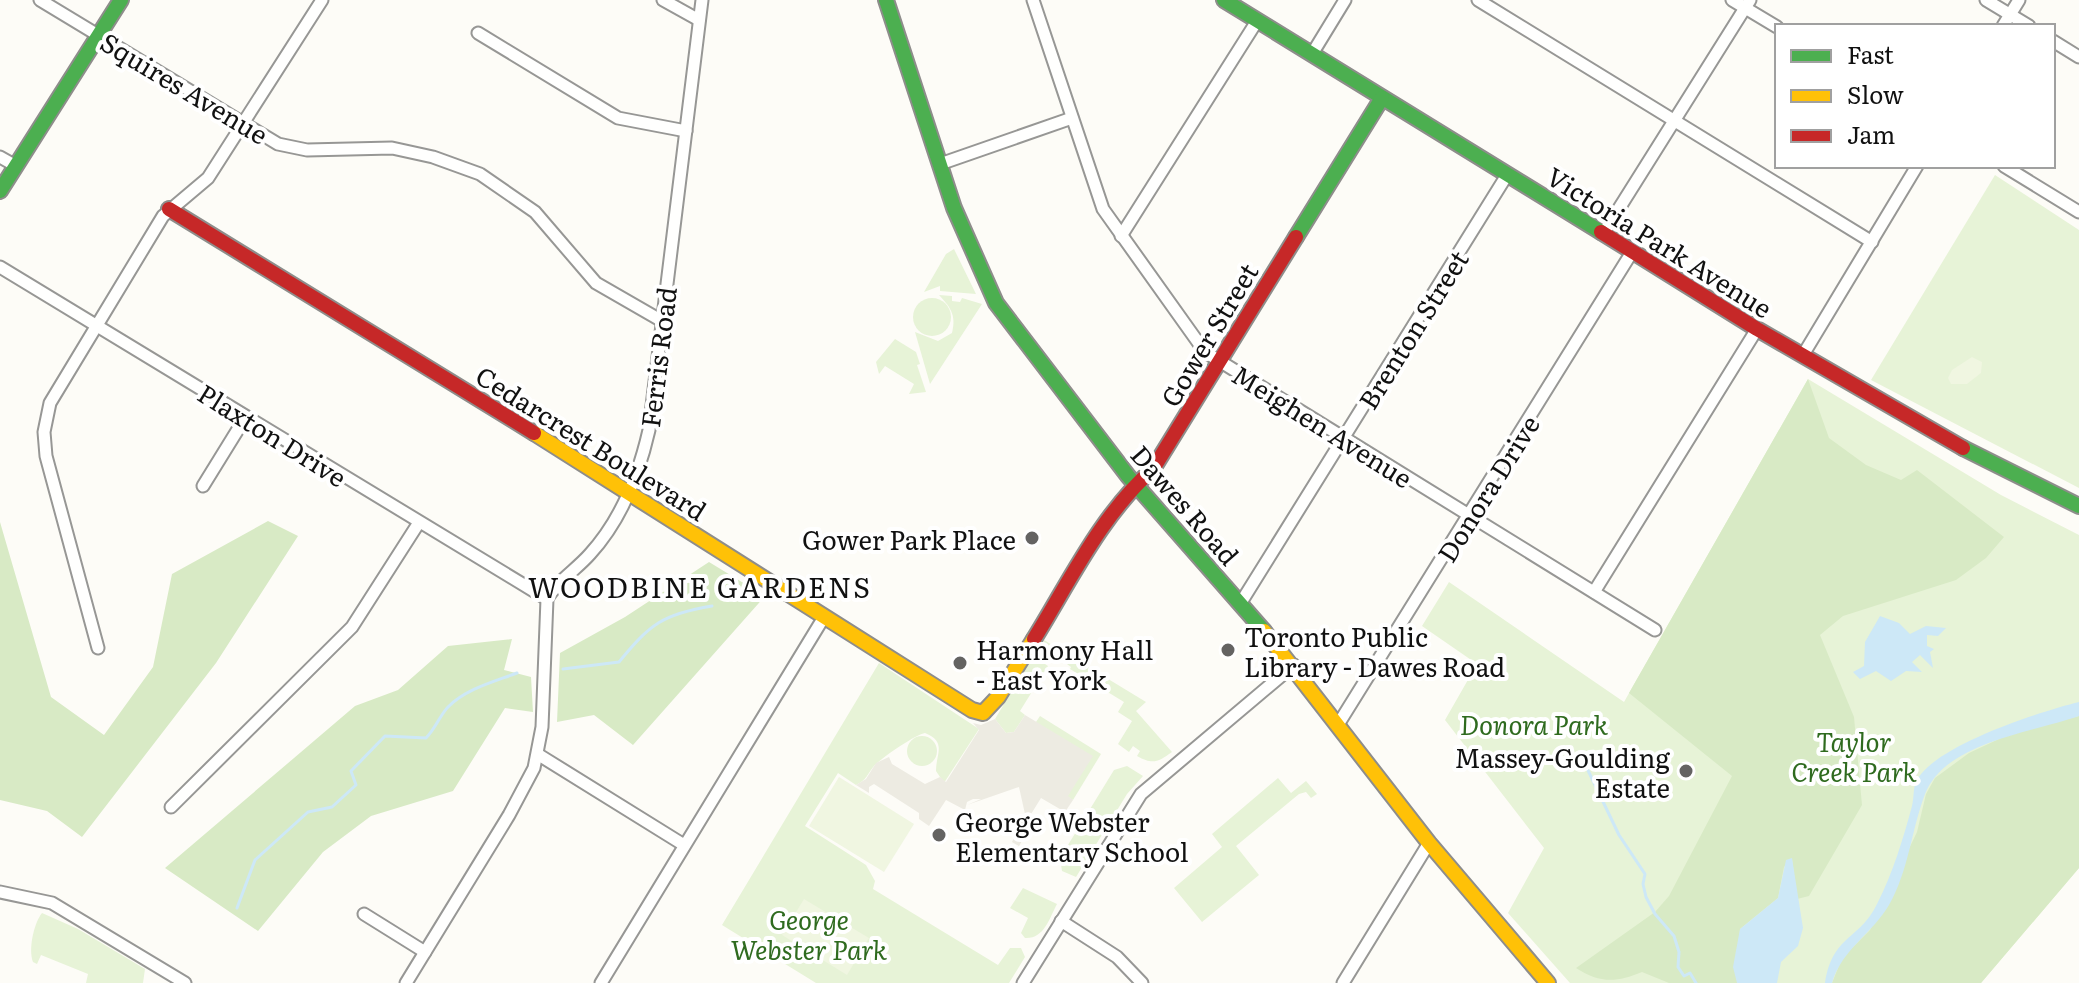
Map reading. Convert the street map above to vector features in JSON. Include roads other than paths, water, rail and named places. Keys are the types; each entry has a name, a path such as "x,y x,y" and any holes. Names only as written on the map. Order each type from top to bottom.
{"street":[{"name":"Squires Avenue","path":"40,0 243,125 293,148 392,148 433,157 480,174 535,212 596,283 662,321"},
{"path":"0,191 121,0"},
{"path":"98,648 46,456 44,432 54,394 169,209 208,178 322,0"},
{"path":"663,0 699,20"},
{"name":"Ferris Road","path":"547,599 591,554 629,492 649,430 702,0"},
{"name":"Dawes Road","path":"886,0 970,251 996,303 1136,485 1294,665 1429,843 1548,983"},
{"name":"Meighen Avenue","path":"1033,0 1103,209 1205,352 1655,630"},
{"name":"Victoria Park Avenue","path":"1224,0 1757,329 1959,446 2079,506"},
{"path":"1312,54 1345,0"},
{"path":"1478,0 1872,242"},
{"path":"1732,0 1747,4 1775,25"},
{"path":"1986,0 2026,24"},
{"path":"2004,24 2019,0"},
{"path":"1603,234 1747,4"},
{"path":"1121,236 1257,21"},
{"path":"478,33 618,118 686,131"},
{"path":"2055,42 2079,57"},
{"name":"Gower Street","path":"988,709 1107,520 1153,469 1382,98"},
{"path":"940,164 1072,118"},
{"path":"0,157 16,166"},
{"path":"1803,355 1916,168"},
{"path":"2007,168 2079,212"},
{"name":"Brenton Street","path":"1240,604 1507,175"},
{"name":"Cedarcrest Boulevard","path":"169,209 629,492 976,712 988,709"},
{"name":"Donora Drive","path":"1339,723 1632,252"},
{"name":"Plaxton Drive","path":"0,267 418,524 547,599"},
{"path":"1594,592 1757,329"},
{"path":"203,486 245,418"},
{"path":"171,807 352,627 418,524"},
{"path":"406,983 509,815 539,755 547,599"},
{"path":"601,983 824,617"},
{"path":"1023,983 1141,794 1294,665"},
{"path":"539,755 684,845"},
{"path":"1343,983 1429,843"},
{"path":"0,892 52,903 185,983"},
{"path":"364,914 425,952"},
{"path":"1061,921 1117,957 1142,983"}],"water":[{"path":"1880,616 1899,623 1910,634 1926,626 1946,628 1938,636 1927,635 1927,646 1934,649 1930,652 1933,668 1920,655 1912,662 1922,672 1906,671 1891,681 1876,671 1860,679 1853,672 1864,666 1865,642"},
{"path":"2079,702 2079,716 1971,751 1951,762 1936,776 1920,808 1896,892 1882,915 1850,951 1832,983 1825,983 1834,955 1870,916 1883,892 1905,831 1916,782 1926,769 1965,743 1990,732"},
{"path":"1792,858 1803,928 1798,946 1781,962 1777,983 1737,983 1733,967 1740,929 1778,898 1786,860"}],"waterway":[{"path":"563,669 619,662 640,638 659,623 681,613 712,606"},
{"path":"237,908 255,860 308,812 332,807 356,785 351,771 385,736 426,738 445,710 463,695 517,673"},
{"path":"1584,762 1619,835 1645,874 1643,884 1646,897 1655,914 1674,936 1679,952 1678,967 1684,976 1690,973 1696,983"}],"place":[{"name":"Gower Park Place","path":"1032,538"},
{"name":"Toronto Public Library - Dawes Road","path":"1228,650"},
{"name":"Harmony Hall - East York","path":"960,663"},
{"name":"Massey-Goulding Estate","path":"1686,771"},
{"name":"George Webster Elementary School","path":"939,835"}],"district":[{"name":"WOODBINE GARDENS","path":"700,586"}],"park label":[{"name":"Donora Park","path":"1534,723"},
{"name":"Taylor Creek Park","path":"1854,755"},
{"name":"George Webster Park","path":"809,933"}]}
